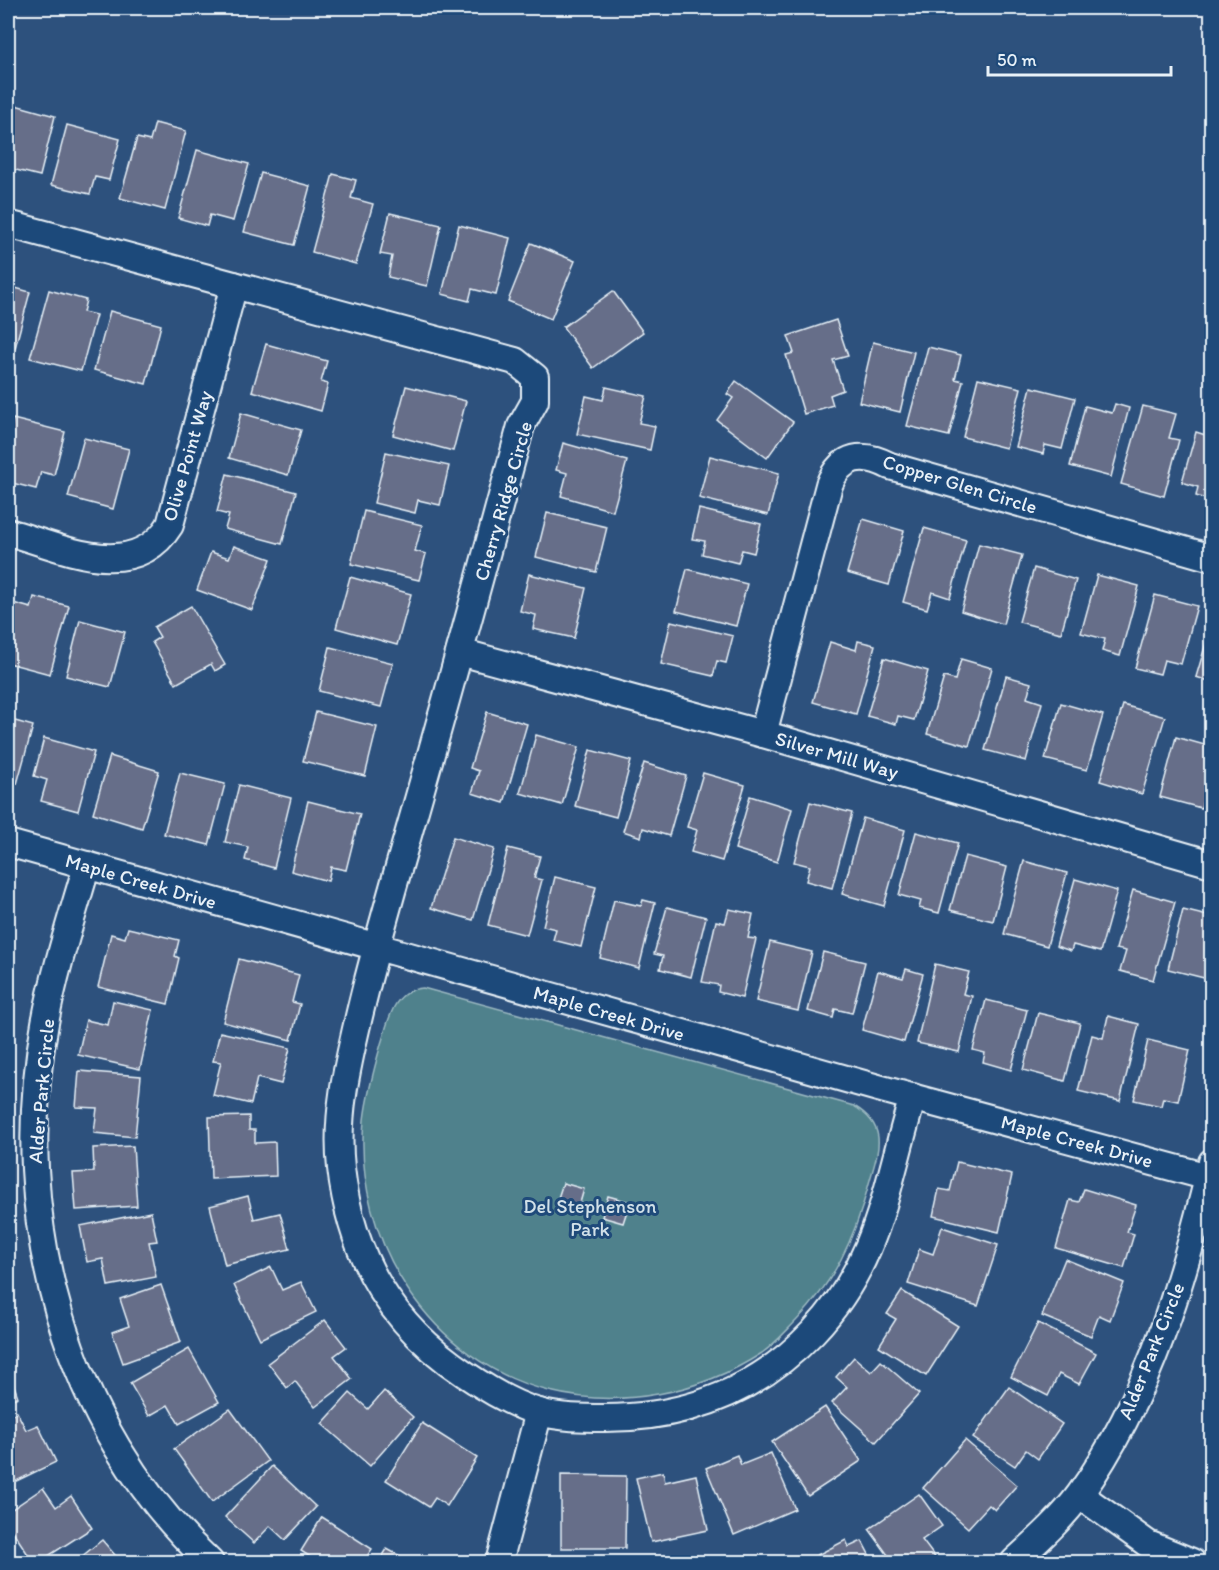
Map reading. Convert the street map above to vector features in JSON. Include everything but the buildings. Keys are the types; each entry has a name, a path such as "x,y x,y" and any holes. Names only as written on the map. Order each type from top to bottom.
{"street":[{"name":"Cherry Ridge Circle","path":"8,224 516,361 535,377 535,401 521,426 460,652 375,948 344,1079 340,1122 340,1165 347,1207 358,1246 398,1316 422,1342 479,1384 539,1412 582,1418 657,1416 697,1407 747,1384 794,1351 817,1328 842,1296 875,1234 913,1097"},
{"name":"Olive Point Way","path":"8,532 96,557 117,559 143,552 161,540 170,525 234,285"},
{"name":"Copper Glen Circle","path":"763,734 829,485 833,474 845,462 861,457 875,458 890,466 1212,558"},
{"name":"Silver Mill Way","path":"460,652 763,734 1212,864"},
{"name":"Maple Creek Drive","path":"8,843 375,948 913,1097 1210,1172"},
{"name":"Alder Park Circle","path":"87,865 47,1013 39,1074 34,1125 34,1172 47,1267 61,1328 99,1416 124,1462 190,1544 210,1563"},
{"name":"Alder Park Circle","path":"1014,1563 1080,1495 1117,1434 1142,1383 1174,1299 1210,1172"},
{"path":"499,1563 539,1412"},
{"path":"1080,1495 1148,1544 1192,1563"}],"green space":[{"name":"Del Stephenson Park","path":"423,988 854,1106 866,1114 877,1132 875,1163 849,1242 821,1291 780,1338 762,1353 713,1378 659,1394 604,1398 549,1391 506,1376 468,1353 435,1324 408,1289 386,1250 372,1208 364,1165 365,1110 387,1025 399,1000 413,990"}]}
